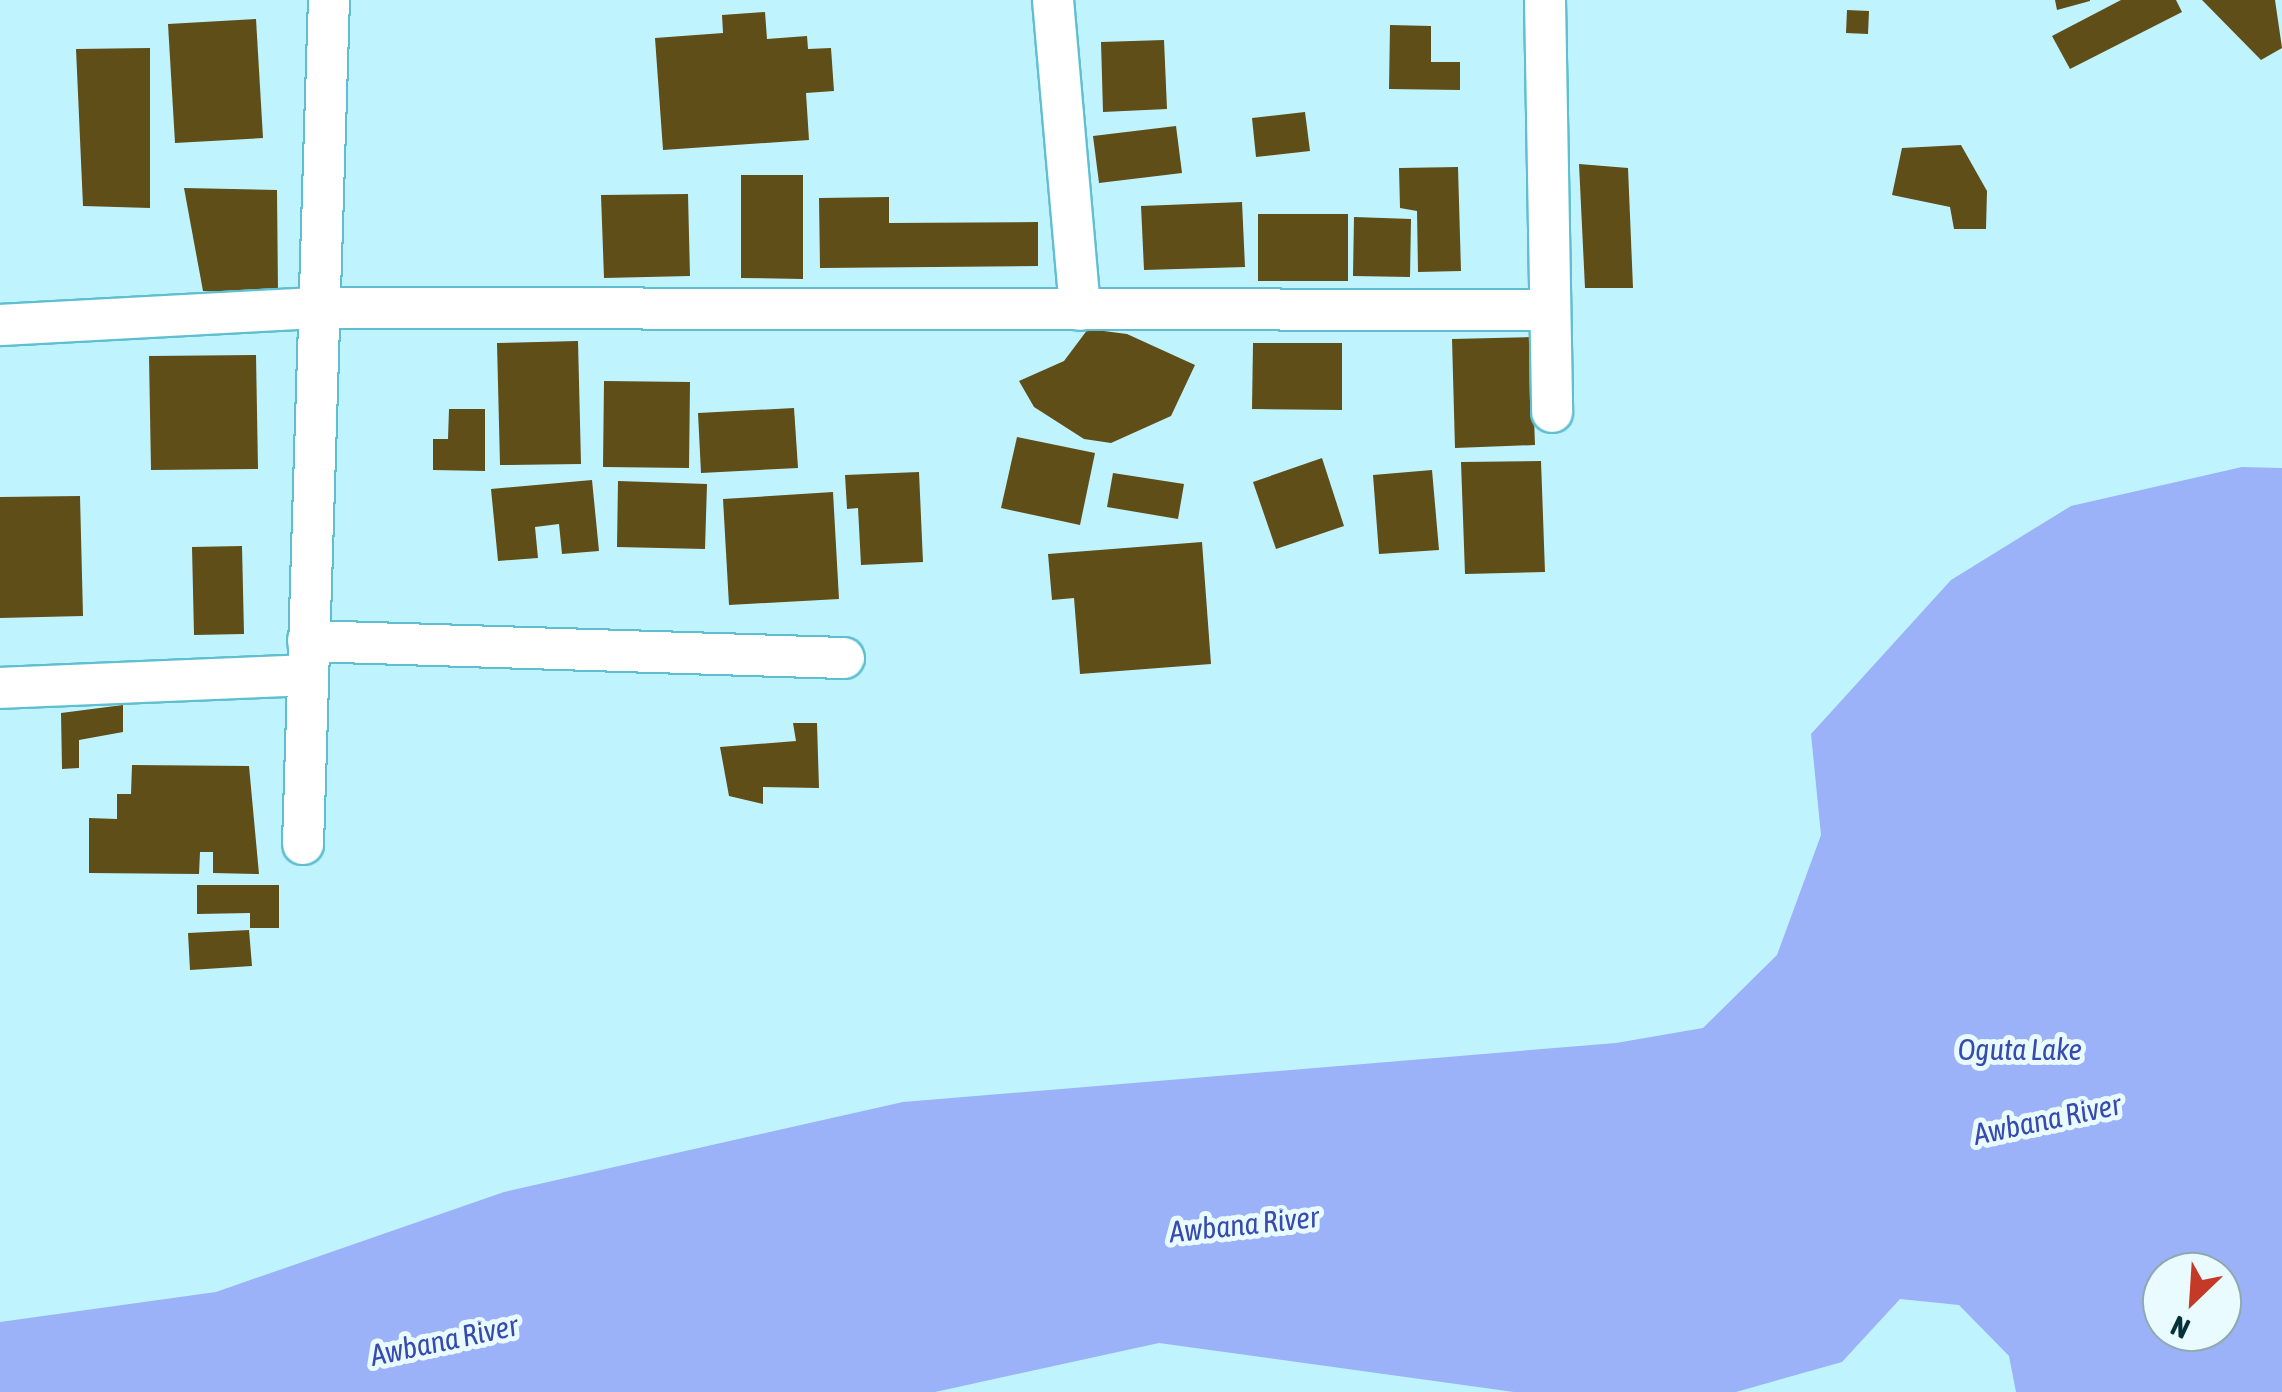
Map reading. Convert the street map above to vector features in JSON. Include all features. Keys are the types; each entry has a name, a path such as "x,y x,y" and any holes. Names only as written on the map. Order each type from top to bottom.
{"street":[{"path":"303,844 328,0"},
{"path":"1054,0 1080,310"},
{"path":"1546,0 1552,412"},
{"path":"0,325 319,308 1550,310"},
{"path":"0,688 308,658 844,658"}],"water":[{"name":"Oguta Lake","path":"2242,467 2282,468 2282,1392 2016,1392 2009,1356 1959,1305 1900,1299 1842,1362 1736,1392 1514,1392 1159,1343 935,1392 0,1392 0,1322 216,1292 504,1192 903,1102 1616,1043 1703,1028 1777,955 1821,835 1811,734 1951,580 2071,506"}],"building":[{"path":"2055,0 2090,0 2090,1 2057,10"},
{"path":"2121,0 2176,0 2182,12 2070,69 2052,36"},
{"path":"2202,0 2275,0 2282,48 2261,60"},
{"path":"1847,10 1869,11 1868,34 1846,33"},
{"path":"765,12 767,39 807,36 808,49 831,48 834,91 806,93 809,140 663,150 655,38 723,33 722,15"},
{"path":"256,19 263,138 175,143 168,24"},
{"path":"1390,25 1431,26 1431,62 1460,62 1460,90 1389,89"},
{"path":"1164,40 1167,109 1103,112 1101,42"},
{"path":"150,48 150,208 83,206 76,49"},
{"path":"1305,112 1310,151 1256,157 1252,118"},
{"path":"1176,126 1182,173 1099,183 1093,136"},
{"path":"1961,145 1987,191 1986,229 1954,229 1950,207 1892,195 1902,148"},
{"path":"1579,164 1628,168 1633,288 1585,288"},
{"path":"1458,167 1461,271 1418,272 1417,211 1400,208 1399,168"},
{"path":"741,175 803,175 803,279 741,278"},
{"path":"184,188 277,190 278,293 203,291"},
{"path":"688,194 690,276 604,278 601,195"},
{"path":"889,197 889,223 1038,222 1038,266 820,268 819,198"},
{"path":"1242,202 1245,267 1144,270 1141,206"},
{"path":"1258,214 1348,214 1348,281 1258,281"},
{"path":"1354,217 1411,219 1410,277 1353,276"},
{"path":"1088,329 1127,334 1195,365 1171,416 1111,443 1084,439 1034,407 1019,381 1064,361"},
{"path":"1531,337 1535,445 1455,448 1452,339"},
{"path":"578,341 581,464 500,465 497,343"},
{"path":"1253,343 1342,343 1342,410 1252,409"},
{"path":"256,355 258,469 151,470 149,356"},
{"path":"604,381 690,382 689,468 603,467"},
{"path":"794,408 798,468 701,473 698,413"},
{"path":"449,409 485,409 485,471 433,470 433,439 448,439"},
{"path":"1017,437 1095,453 1080,525 1001,508"},
{"path":"1322,458 1344,526 1276,549 1253,482"},
{"path":"1541,461 1545,572 1465,574 1461,462"},
{"path":"1432,470 1439,550 1379,554 1373,475"},
{"path":"919,472 923,562 861,565 858,508 847,509 845,475"},
{"path":"1113,473 1184,484 1178,519 1107,507"},
{"path":"592,480 599,551 562,554 559,524 535,527 538,558 498,561 491,489"},
{"path":"618,481 707,484 705,549 617,547"},
{"path":"833,492 839,599 729,605 723,499"},
{"path":"80,496 83,616 0,618 0,497"},
{"path":"1202,542 1211,664 1080,674 1074,598 1052,600 1048,554"},
{"path":"242,546 244,634 194,635 192,547"},
{"path":"123,705 123,732 79,740 79,768 62,769 61,713"},
{"path":"793,723 817,723 819,788 763,787 763,804 729,796 720,747 796,741"},
{"path":"132,765 249,766 259,874 213,873 213,852 200,852 199,874 89,873 89,818 117,819 117,794 131,794"},
{"path":"197,885 279,885 279,928 250,928 250,913 197,914"},
{"path":"249,930 252,966 190,970 188,933"}],"water label":[{"name":"Awbana River","path":"2047,1119"},
{"name":"Awbana River","path":"1244,1224"},
{"name":"Awbana River","path":"444,1340"}]}
